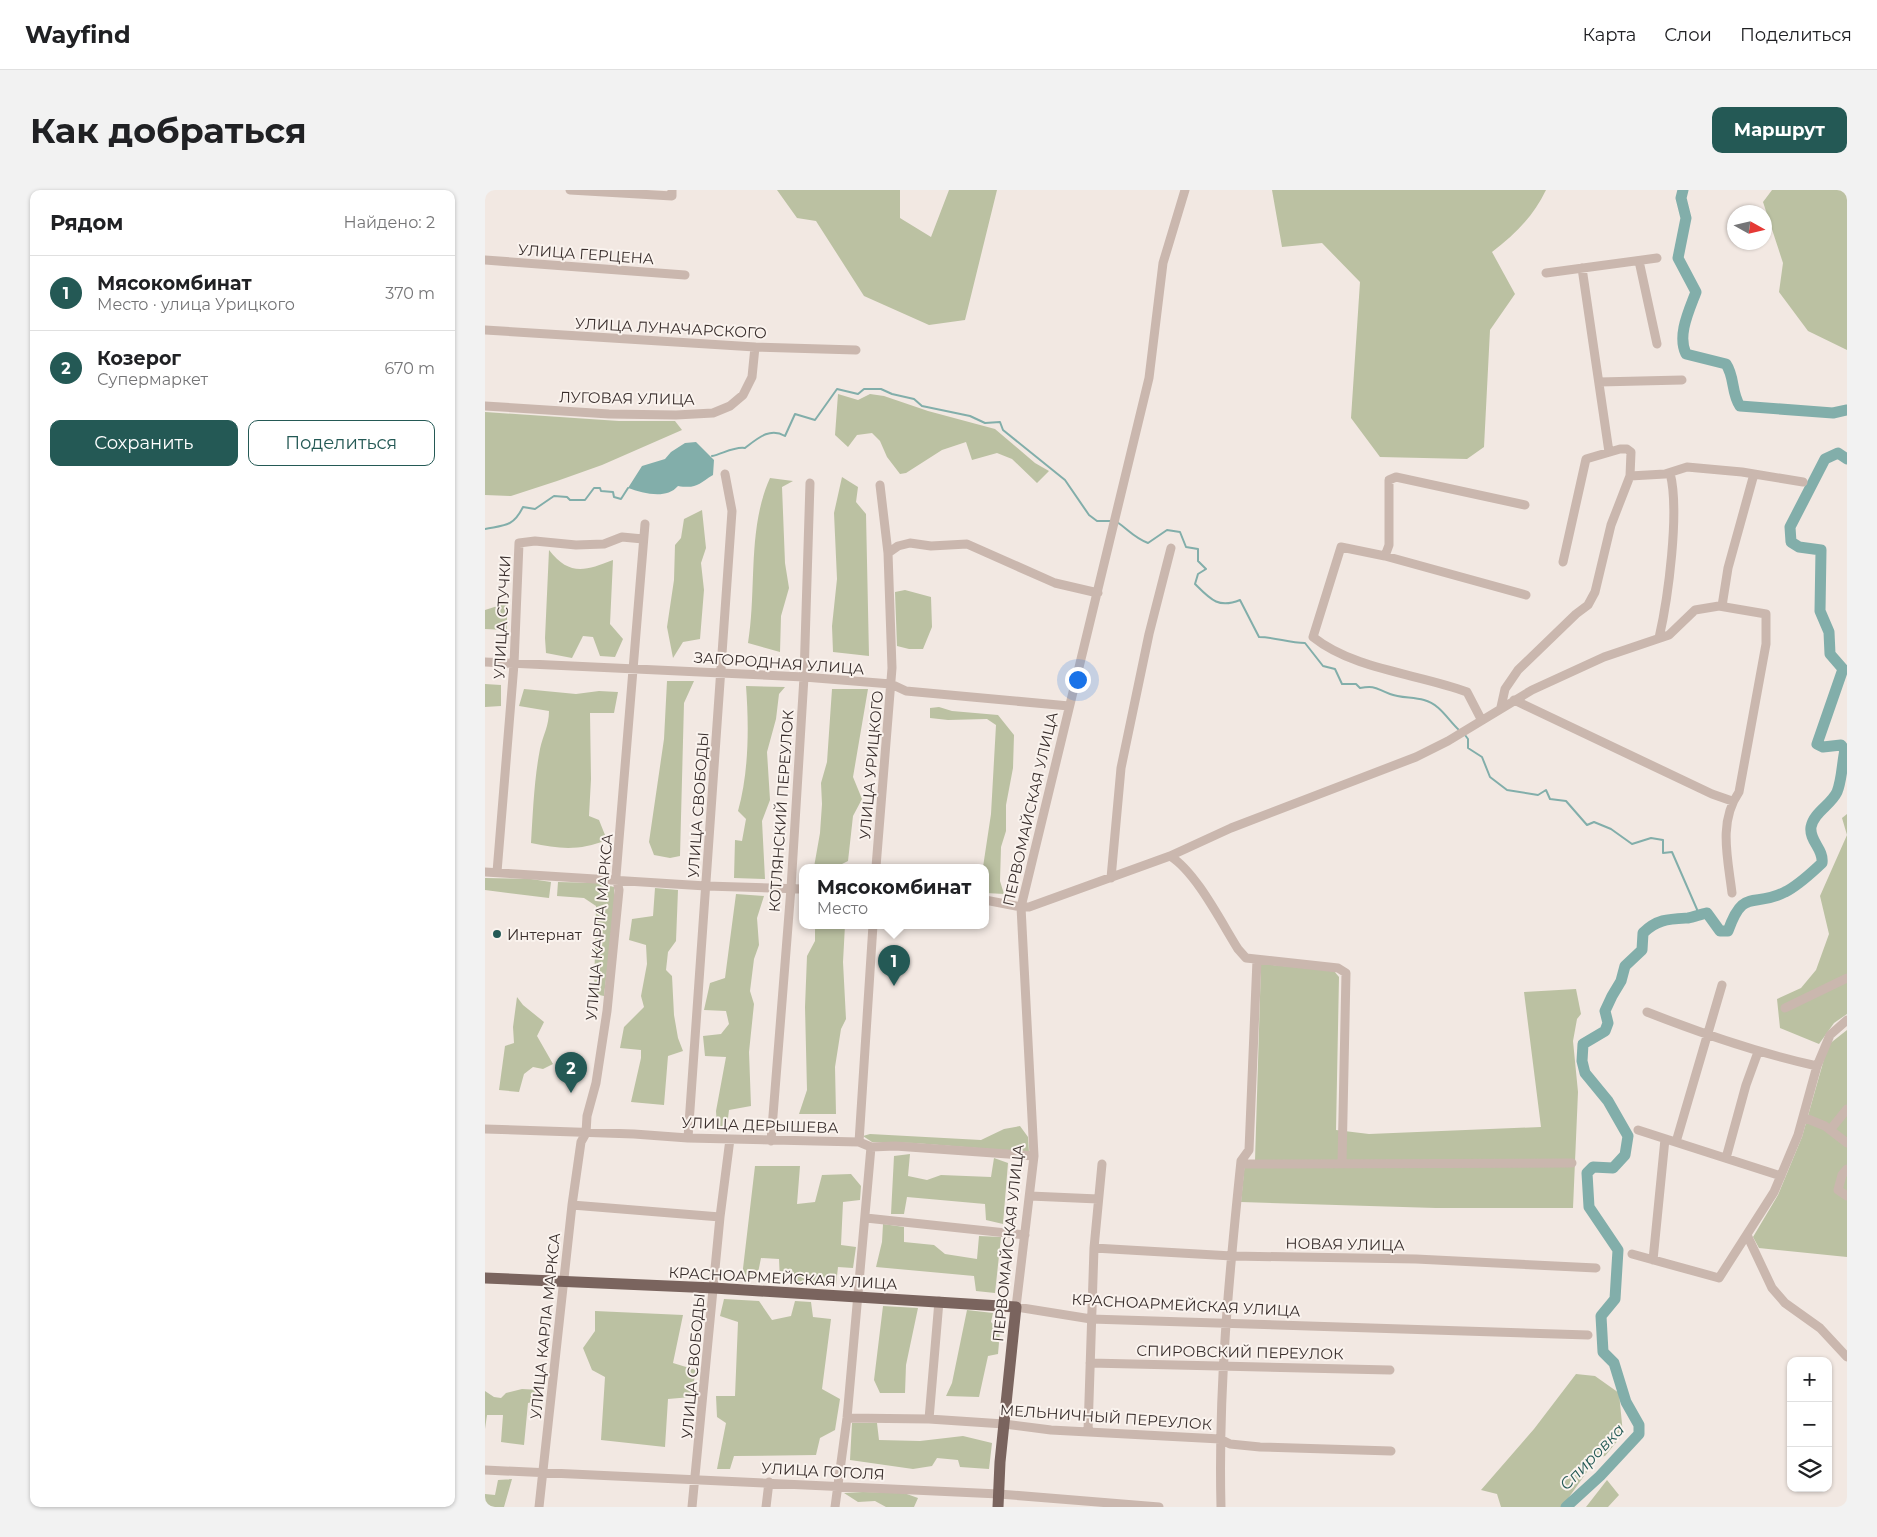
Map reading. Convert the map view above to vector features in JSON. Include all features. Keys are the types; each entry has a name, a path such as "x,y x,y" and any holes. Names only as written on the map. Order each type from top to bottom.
{"main road":[{"name":"КРАСНОАРМЕЙСКАЯ УЛИЦА","path":"485,1278 714,1288 1016,1307"},
{"name":"ПЕРВОМАЙСКАЯ УЛИЦА","path":"998,1507 1016,1307"}],"street":[{"path":"570,190 672,196 672,190"},
{"name":"ПЕРВОМАЙСКАЯ УЛИЦА","path":"1016,1307 1034,1156 1021,907 1149,378 1163,263 1185,190"},
{"path":"1546,273 1657,258"},
{"name":"УЛИЦА ГЕРЦЕНА","path":"485,260 685,275"},
{"path":"1639,260 1657,344"},
{"path":"1582,268 1609,452"},
{"name":"УЛИЦА ЛУНАЧАРСКОГО","path":"485,330 755,347 856,350"},
{"name":"ЛУГОВАЯ УЛИЦА","path":"485,406 609,414 676,415 713,413 730,406 743,395 751,377 755,347"},
{"path":"1599,382 1682,380"},
{"path":"1501,707 1505,690 1518,670 1576,614 1588,605 1595,592 1611,525 1630,476 1631,452 1627,449 1586,459 1563,562"},
{"path":"1630,476 1669,473 1687,467 1754,474 1803,482"},
{"path":"1659,638 1667,597 1671,535 1673,497 1669,473"},
{"name":"УЛИЦА СВОБОДЫ","path":"688,1138 732,511 725,474"},
{"path":"1722,606 1728,568 1754,474"},
{"path":"1385,556 1389,545 1389,480 1396,477 1525,504"},
{"name":"КОТЛЯНСКИЙ ПЕРЕУЛОК","path":"771,1141 791,888 804,677 809,483"},
{"name":"УЛИЦА УРИЦКОГО","path":"876,864 891,684 889,553 880,485"},
{"name":"УЛИЦА КАРЛА МАРКСА","path":"539,1507 572,1205 581,1142 585,1133 587,1116 596,1083 607,1011 619,890 617,880 645,524"},
{"name":"УЛИЦА СТУЧКИ","path":"497,872 514,664 519,543 535,541 604,544 622,538 643,539"},
{"path":"889,553 899,546 910,543 931,546 967,544 1055,583 1098,593"},
{"path":"1481,719 1467,692 1342,654 1313,637 1341,547 1385,556 1526,595"},
{"path":"1111,878 1121,768 1147,642 1171,548"},
{"path":"989,901 1021,907 1039,904 1170,856 1231,828 1416,757 1448,741 1514,700 1603,657 1659,638 1676,630 1688,615 1695,610 1722,606 1766,614 1766,644 1739,792 1732,801 1725,834 1732,893"},
{"name":"ЗАГОРОДНАЯ УЛИЦА","path":"485,662 804,677 891,684 906,691 1069,706"},
{"path":"1514,700 1712,794 1732,801"},
{"path":"1170,856 1179,862 1189,873 1238,949 1246,958 1338,968 1346,972 1342,1163"},
{"path":"485,872 706,886 799,889"},
{"path":"859,1142 873,929"},
{"path":"1221,1507 1220,1439 1223,1365 1241,1164 1249,1150 1257,960"},
{"path":"1785,1008 1847,978"},
{"path":"1676,1142 1722,985"},
{"path":"1647,1012 1708,1036 1758,1052 1817,1066"},
{"path":"1631,1254 1719,1278 1747,1235 1781,1176 1803,1117 1817,1066 1830,1035 1847,1020"},
{"path":"1726,1158 1746,1085 1758,1052"},
{"path":"1830,1130 1847,1109"},
{"path":"1803,1117 1830,1130 1847,1143"},
{"name":"УЛИЦА ДЕРЫШЕВА","path":"485,1129 771,1141 859,1142 871,1147 895,1146 1034,1156"},
{"path":"1639,1130 1781,1176"},
{"name":"УЛИЦА СВОБОДЫ","path":"692,1507 720,1217 730,1138"},
{"path":"1653,1260 1665,1139"},
{"path":"835,1507 847,1418 871,1147"},
{"path":"1241,1164 1572,1163"},
{"path":"1088,1431 1094,1248 1102,1164"},
{"path":"1847,1168 1842,1175 1838,1190 1847,1196"},
{"path":"1030,1196 1098,1199"},
{"path":"572,1205 720,1217"},
{"path":"866,1218 1025,1234"},
{"path":"1747,1235 1772,1288 1785,1303 1820,1328 1847,1357"},
{"name":"НОВАЯ УЛИЦА","path":"1094,1248 1232,1256 1416,1259 1596,1268"},
{"path":"929,1419 939,1301"},
{"name":"КРАСНОАРМЕЙСКАЯ УЛИЦА","path":"1016,1307 1091,1318 1402,1330 1587,1334"},
{"name":"СПИРОВСКИЙ ПЕРЕУЛОК","path":"1090,1363 1390,1370"},
{"name":"МЕЛЬНИЧНЫЙ ПЕРЕУЛОК","path":"847,1418 929,1419 1005,1424 1051,1430 1220,1439 1230,1444 1260,1447 1391,1451"},
{"name":"УЛИЦА ГОГОЛЯ","path":"485,1470 999,1494 1159,1507"},
{"path":"766,1507 769,1482"}],"green space":[{"path":"777,190 900,190 900,218 931,237 949,190 997,190 965,320 929,325 864,296 816,221 797,218"},
{"path":"1272,190 1546,190 1535,209 1523,224 1492,252 1515,294 1490,330 1484,447 1467,459 1380,457 1351,418 1360,282 1322,243 1282,247"},
{"path":"1772,190 1847,190 1847,350 1808,331 1779,292 1783,263 1772,229 1772,205 1764,205 1763,202"},
{"path":"838,394 858,400 870,394 884,396 928,411 995,429 1035,463 1049,471 1037,483 1012,459 997,453 972,460 966,442 942,450 906,473 900,474 887,457 880,441 872,433 857,435 848,447 835,435"},
{"path":"485,412 619,421 675,421 682,430 602,465 557,481 511,496 485,495"},
{"path":"842,477 858,487 856,502 866,514 869,656 833,652 832,626 837,579 834,513"},
{"path":"770,478 793,481 782,487 785,563 789,588 781,616 780,652 748,643 751,622 755,538 763,498"},
{"path":"702,510 706,548 701,563 704,590 700,639 683,642 673,658 667,627 674,580 675,545 681,538 684,519"},
{"path":"549,550 563,564 578,569 594,567 613,560 610,624 623,639 615,657 600,656 593,637 583,636 572,658 546,653"},
{"path":"905,590 931,597 932,627 923,649 909,649 897,646 895,592"},
{"path":"507,603 507,630 485,629 485,610"},
{"path":"667,681 694,681 684,703 680,856 670,858 654,855 649,842 664,739"},
{"path":"485,684 501,685 501,706 485,707"},
{"path":"746,686 785,687 779,694 776,719 767,752 770,800 762,821 765,879 734,878 735,840 742,841 746,819 738,811 746,765 748,717"},
{"path":"524,689 576,694 599,691 618,692 614,713 590,713 591,779 589,816 599,820 607,840 597,844 569,848 531,843 536,772 549,711 519,706"},
{"path":"832,689 868,689 853,777 862,799 853,816 848,861 842,864 815,864 820,833 821,783 827,762"},
{"path":"939,707 952,711 998,715 1014,735 1013,768 1006,805 1006,831 1001,847 1000,881 1004,894 989,893 989,864 983,864 991,814 996,725 987,719 948,720 930,718 930,708"},
{"path":"1847,814 1847,835 1842,818"},
{"path":"1847,835 1847,1014 1834,1023 1819,1044 1780,1028 1777,999 1801,988 1816,970 1829,934 1820,896"},
{"path":"485,878 531,879 551,882 549,898 485,890"},
{"path":"558,882 598,883 614,887 614,912 604,996 594,994 596,906 584,898 557,896"},
{"path":"655,888 678,890 676,941 668,952 666,970 672,976 674,1015 678,1038 683,1051 668,1056 664,1105 631,1102 641,1058 641,1050 620,1048 624,1027 644,1007 641,996 647,964 646,945 629,940 632,919 653,916"},
{"path":"736,894 764,896 757,918 759,945 754,959 750,991 754,1004 749,1052 751,1106 729,1110 727,1126 717,1127 716,1111 726,1057 705,1056 703,1036 721,1034 729,1024 726,1011 704,1010 710,983 725,978"},
{"path":"815,929 845,929 843,962 846,1019 841,1029 835,1067 836,1114 799,1114 807,1090 805,1007 807,956 815,941"},
{"path":"1261,964 1334,971 1339,977 1336,1130 1369,1134 1541,1127 1524,992 1576,989 1581,1014 1577,1019 1573,1041 1578,1092 1573,1208 1436,1208 1241,1202 1245,1161 1255,1161"},
{"path":"517,997 523,1005 544,1022 537,1036 553,1064 543,1069 533,1067 524,1074 519,1092 499,1090 505,1046 514,1043 513,1027"},
{"path":"1847,1030 1847,1257 1759,1248 1753,1237 1778,1195 1802,1137 1828,1045"},
{"path":"1020,1126 1028,1137 1029,1152 914,1143 872,1142 863,1136 870,1134 981,1140 1004,1129"},
{"path":"910,1154 908,1176 927,1180 941,1175 991,1177 994,1158 1008,1163 1003,1224 986,1220 985,1204 907,1197 904,1214 891,1214 894,1156"},
{"path":"755,1166 800,1166 797,1204 815,1202 822,1175 851,1174 861,1186 860,1200 843,1202 841,1245 856,1247 853,1268 838,1267 836,1285 780,1281 779,1259 761,1258 757,1278 742,1277"},
{"path":"883,1224 904,1227 904,1242 934,1245 945,1254 977,1259 979,1236 1001,1237 995,1293 976,1291 974,1276 876,1267 882,1242"},
{"path":"724,1299 759,1301 772,1320 791,1316 795,1301 811,1302 813,1317 831,1319 822,1389 840,1399 835,1430 820,1438 816,1455 734,1456 730,1469 717,1469 726,1423 717,1417 716,1396 735,1396 738,1322 720,1316"},
{"path":"883,1306 918,1308 906,1365 905,1393 880,1393 874,1380"},
{"path":"967,1310 993,1313 991,1322 1000,1331 998,1354 988,1356 979,1397 946,1396 952,1383"},
{"path":"595,1311 683,1315 673,1363 696,1370 691,1397 668,1399 665,1447 601,1440 605,1377 592,1370 583,1348 595,1331"},
{"path":"1576,1374 1595,1376 1619,1393 1623,1434 1605,1456 1590,1458 1589,1469 1562,1507 1501,1507 1497,1494 1481,1490 1534,1429"},
{"path":"522,1389 541,1390 542,1400 528,1403 524,1445 501,1442 503,1415 487,1415 485,1429 485,1391 494,1397 501,1398 506,1393"},
{"path":"852,1423 877,1423 879,1440 920,1441 963,1436 992,1443 989,1469 960,1467 958,1460 937,1458 932,1466 913,1469 850,1460"},
{"path":"512,1479 504,1507 485,1507 485,1494 495,1495 498,1480"},
{"path":"1607,1480 1619,1495 1608,1507 1586,1507"},
{"path":"844,1493 904,1493 918,1498 914,1507 886,1507 875,1501 858,1502"}],"water":[{"path":"696,442 714,460 713,475 697,485 689,487 678,486 667,493 661,494 647,493 628,488 642,466 665,459 671,452 685,443"}],"waterway":[{"name":"Спировка","path":"1683,190 1681,198 1686,218 1678,258 1696,292 1683,331 1686,354 1726,364 1731,374 1735,396 1740,406 1833,413 1847,410"},
{"path":"712,456 733,449 745,448 759,437 769,433 785,436 795,414 815,420 837,389 858,394 864,389 881,389 892,394 914,399 922,406 970,416 985,423 1000,422 1003,430 1065,480 1089,515 1097,521 1112,521"},
{"name":"Спировка","path":"1566,1507 1600,1476 1639,1434 1639,1425 1626,1402 1614,1363 1603,1352 1601,1316 1615,1299 1618,1250 1589,1207 1587,1173 1593,1167 1613,1168 1625,1155 1628,1136 1608,1101 1585,1073 1582,1061 1583,1044 1605,1031 1608,1023 1605,1011 1621,981 1625,966 1642,950 1643,933 1648,928 1658,922 1707,913 1720,931 1728,931 1739,908 1745,903 1774,897 1785,892 1822,863 1821,853 1812,837 1811,827 1815,817 1837,792 1845,750 1841,745 1823,747 1817,744 1843,669 1830,654 1829,632 1820,611 1821,550 1799,547 1791,542 1790,527 1825,459 1838,453 1847,459"},
{"path":"485,529 508,524 516,518 523,507 535,509 554,496 567,497 570,500 585,500 594,488 600,488 601,491 613,492 614,497 621,499 628,488"},
{"path":"1117,522 1148,543 1167,530 1180,532 1186,547 1198,549 1198,561 1206,569 1198,574 1195,584 1210,598 1220,603 1232,603 1240,600 1259,637 1305,643 1323,666 1335,669 1342,684 1356,684 1360,688 1373,687 1394,695 1430,702 1459,730"},
{"path":"1465,735 1468,739 1468,748 1482,757 1490,777 1507,790 1538,795 1546,790 1550,799 1566,801 1587,825 1594,822 1611,829 1632,844 1651,838 1663,840 1663,853 1672,852 1699,914"}],"place":[{"name":"Интернат","path":"497,934"},
{"name":"Мясокомбинат","path":"894,986"},
{"name":"Козерог","path":"571,1093"}]}
